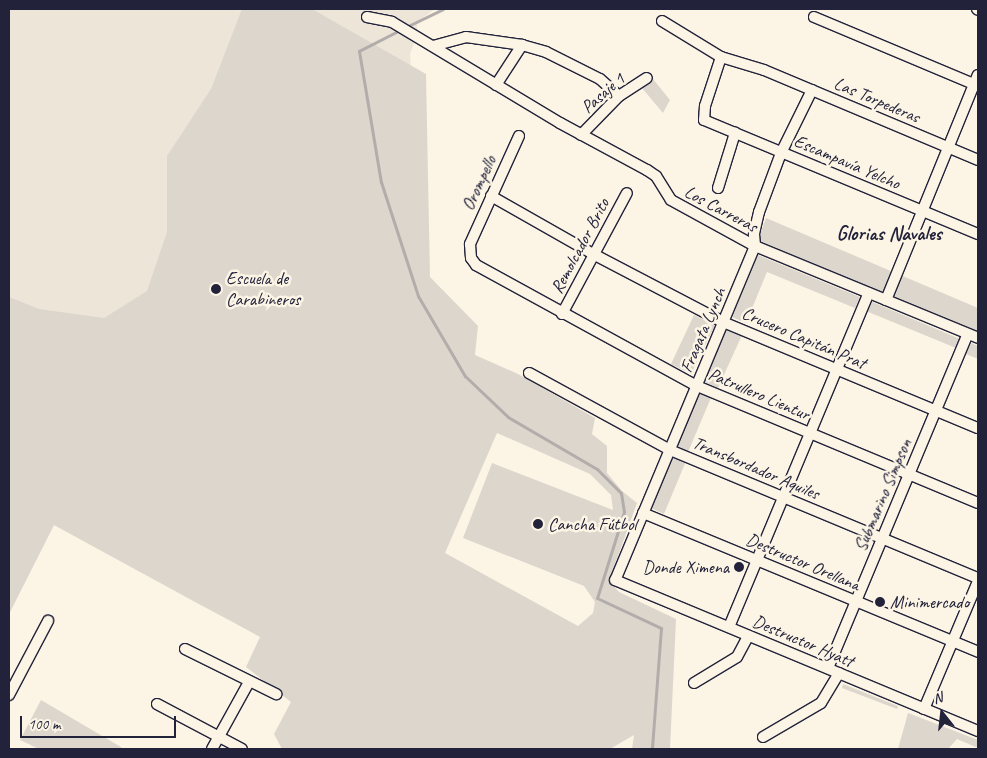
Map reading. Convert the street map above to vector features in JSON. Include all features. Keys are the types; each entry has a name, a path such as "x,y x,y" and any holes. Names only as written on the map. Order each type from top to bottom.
{"street":[{"name":"Los Carreras","path":"367,17 392,22 496,86 656,176 671,200 755,246 978,338"},
{"path":"814,17 977,82 886,300"},
{"name":"Las Torpederas","path":"662,21 721,57 764,70 978,160"},
{"path":"432,46 466,37 522,45 546,52 600,79 619,96"},
{"path":"496,86 522,45"},
{"name":"Escampavía Yelcho","path":"721,57 705,106 704,120 978,234"},
{"name":"Pasaje 1","path":"581,135 619,96 647,78"},
{"name":"Fragata Lynch","path":"615,580 755,246 754,234 759,212 781,152 812,90"},
{"path":"718,188 735,133"},
{"name":"Orompello","path":"470,244 519,136"},
{"name":"Remolcador Brito","path":"562,314 627,193"},
{"name":"Crucero Capitán Prat","path":"491,196 594,255 723,322 978,428"},
{"name":"Patrullero Lientur","path":"470,244 471,258 476,265 562,314 697,386 978,503"},
{"path":"729,627 869,293"},
{"name":"Submarino Simpson","path":"828,668 968,334"},
{"name":"Transbordador Aquiles","path":"529,373 670,450 978,579"},
{"name":"Destructor Orellana","path":"643,513 978,652"},
{"path":"924,709 978,579"},
{"name":"Destructor Hyatt","path":"615,580 978,731"},
{"path":"9,695 48,621"},
{"path":"694,684 737,657 748,636"},
{"path":"185,649 276,694"},
{"path":"763,737 821,703 839,673"},
{"path":"212,749 249,682"},
{"path":"157,704 242,749"}],"shaded area":[{"name":"Escuela de Carabineros","path":"9,9 435,9 417,22 417,35 410,54 440,591 351,682 200,605 54,525 9,614"},
{"name":"Escuela de Carabineros","path":"242,9 312,9 426,74 430,277 478,326 475,355 518,374 595,418 592,434 607,446 607,473 622,491 637,503 609,581 619,592 676,619 670,749 632,749 634,735 610,749 282,749 274,734 291,702 246,667 260,637 54,525 9,614 9,297 39,309 104,318 147,291 167,232 167,156 211,89","holes":["497,433 590,474 611,495 613,510 492,463 463,538 584,586 595,602 593,613 578,626 445,553"]},
{"path":"653,79 670,100 663,113 642,88"},
{"path":"766,218 978,308 978,333 764,245 758,240"},
{"path":"758,255 860,297 855,308 767,272 746,323 732,317"},
{"path":"870,301 960,339 956,348 866,311"},
{"path":"694,315 715,325 691,374 671,364"},
{"path":"725,328 742,335 718,388 701,380"},
{"path":"971,343 978,346 978,359 966,354"},
{"path":"698,386 713,393 688,452 674,447"},
{"path":"673,455 686,461 664,514 651,508"},
{"path":"843,684 898,706 897,709 842,688"},
{"path":"41,700 122,749 39,749 20,740"},
{"path":"908,713 978,740 978,748 957,739 948,749 898,749"}],"waterway":[{"path":"406,27 443,9"},
{"path":"400,30 359,51 381,182 418,296 465,376 508,417 597,469 621,493 624,512 597,598 661,628 652,749"}],"place":[{"name":"Escuela de Carabineros","path":"216,289"},
{"name":"Cancha Fútbol","path":"538,524"},
{"name":"Donde Ximena","path":"739,567"},
{"name":"Minimercado","path":"880,602"}],"district":[{"name":"Glorias Navales","path":"889,233"}]}
